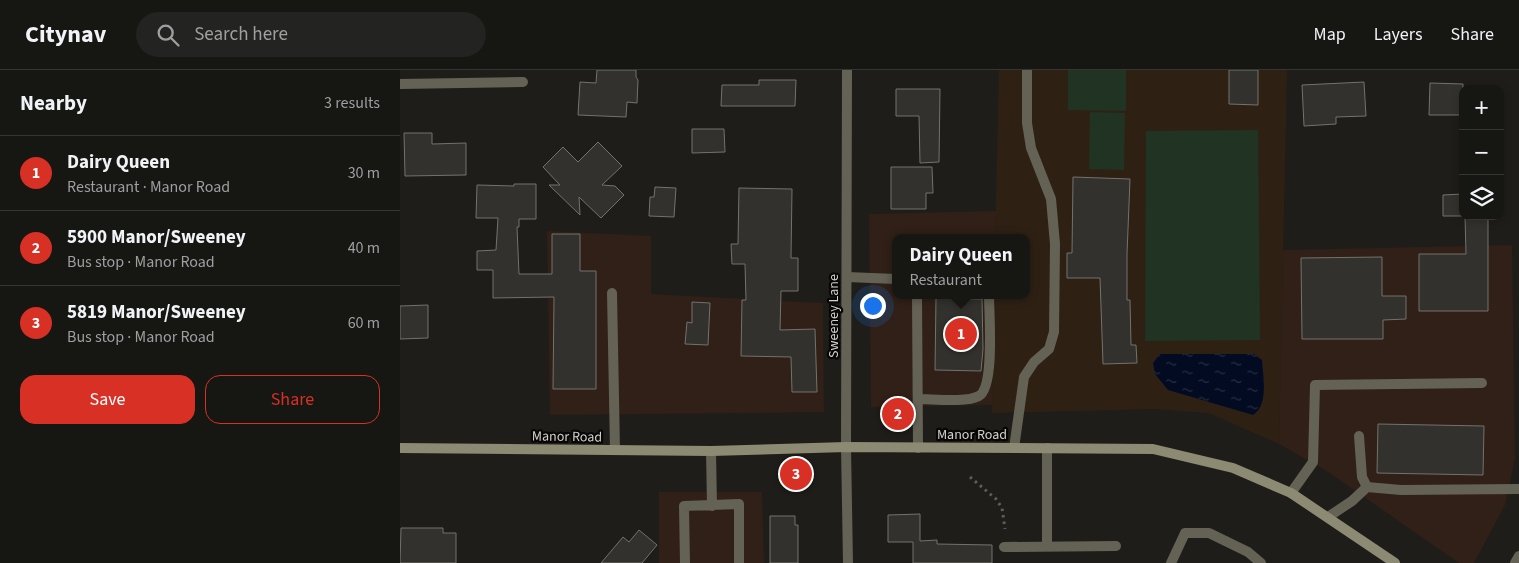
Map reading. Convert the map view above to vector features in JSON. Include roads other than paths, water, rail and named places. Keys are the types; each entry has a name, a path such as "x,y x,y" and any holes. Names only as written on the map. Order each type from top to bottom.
{"main road":[{"name":"Manor Road","path":"400,448 711,451 846,447 1153,449 1233,468 1291,493 1395,563"}],"street":[{"name":"Sweeney Lane","path":"847,70 846,447 848,563"},
{"path":"1014,448 1024,377 1034,362 1049,349 1054,332 1055,244 1052,199 1030,148 1027,123 1027,70"},
{"path":"400,84 523,82"},
{"path":"847,277 892,279"},
{"path":"612,293 615,450"},
{"path":"917,299 918,448"},
{"path":"918,399 969,399 980,395 985,389 990,351 989,299"},
{"path":"1291,493 1313,462 1315,385 1482,383"},
{"path":"1359,436 1362,477 1367,487"},
{"path":"1047,448 1047,547"},
{"path":"711,451 712,506"},
{"path":"1328,517 1352,501 1367,487 1401,490 1519,489"},
{"path":"685,563 684,506 739,504 739,563"},
{"path":"1171,563 1185,533 1209,533 1248,552 1261,563"},
{"path":"1004,547 1116,546"},
{"path":"1515,563 1519,556"}],"water":[{"path":"1160,354 1254,354 1262,360 1264,390 1261,405 1253,415 1168,390 1155,374 1153,363"}],"place":[{"name":"Dairy Queen","path":"961,334"},
{"name":"5900 Manor/Sweeney","path":"898,414"},
{"name":"5819 Manor/Sweeney","path":"796,474"}]}
